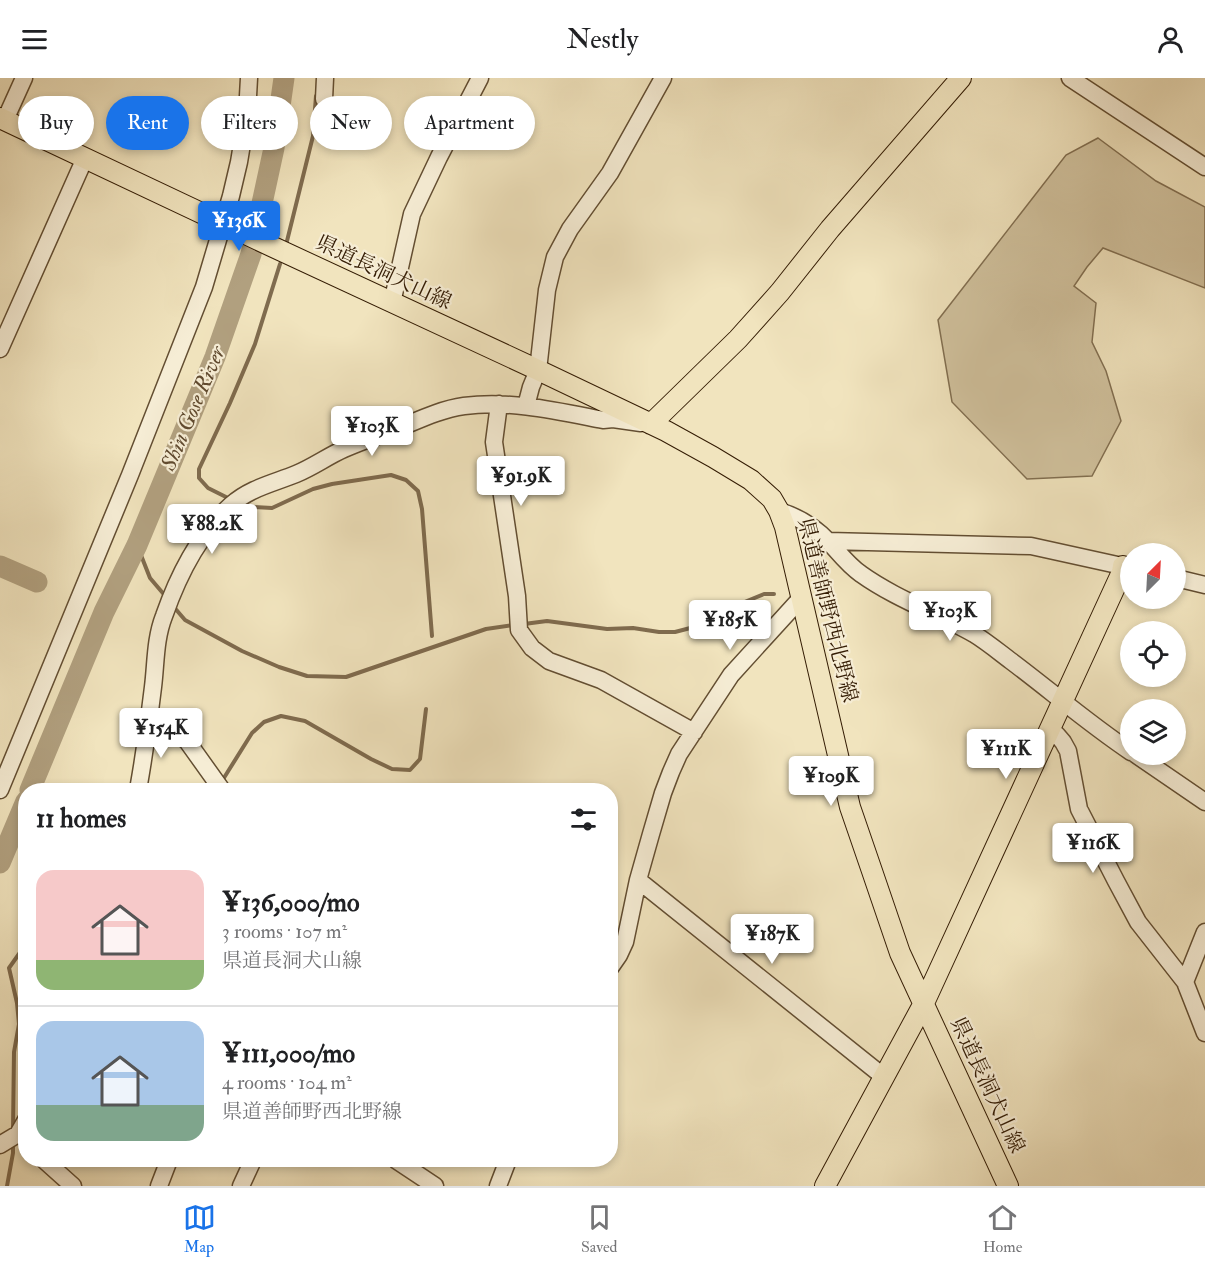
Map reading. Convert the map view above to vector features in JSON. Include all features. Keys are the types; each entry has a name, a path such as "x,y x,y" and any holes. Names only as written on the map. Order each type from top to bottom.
{"main road":[{"path":"651,424 738,339 961,78"},
{"name":"県道長洞犬山線","path":"3,119 651,424"},
{"name":"県道善師野西北野線","path":"651,424 688,442 741,473 772,499 779,511 796,572 850,807 900,953 924,1003"},
{"path":"825,1186 924,1003 1120,576"},
{"name":"県道長洞犬山線","path":"924,1003 1008,1186"}],"street":[{"path":"3,119 24,78"},
{"path":"0,789 130,475 200,298 239,162 247,114 249,78"},
{"path":"324,96 325,78"},
{"path":"392,303 412,214 480,78"},
{"path":"526,406 538,370 547,290 555,257 570,229 610,173 663,78"},
{"path":"1070,78 1205,166"},
{"path":"0,348 84,158"},
{"path":"139,783 149,723 158,634 164,614 199,543 211,526 237,500 344,449 433,414 462,406 499,404 526,406 603,420 613,419 651,424"},
{"path":"499,404 494,442 519,630 532,648 549,661 601,680 694,732"},
{"path":"779,511 794,516 809,525 858,572 892,593 975,635 1120,744"},
{"path":"828,541 1031,546 1120,565"},
{"path":"1186,580 1205,585"},
{"path":"618,957 625,942 638,880 663,793 679,754 731,675 801,594"},
{"path":"149,723 170,729 187,741 216,783"},
{"path":"1049,730 1057,735 1068,751 1079,808 1116,881 1138,922 1185,981 1205,1033"},
{"path":"1151,765 1205,802"},
{"path":"638,880 884,1077"},
{"path":"1185,981 1205,932"},
{"path":"0,1145 18,1134"},
{"path":"52,1167 73,1186"},
{"path":"159,1186 166,1167"},
{"path":"240,1186 250,1167"},
{"path":"406,1167 435,1186"},
{"path":"498,1186 505,1167"}],"shaded area":[{"path":"1098,138 1156,181 1205,207 1205,288 1103,248 1074,286 1096,303 1092,342 1106,371 1121,421 1092,476 1027,479 952,402 938,320 1066,155"}],"waterway":[{"name":"Shin Gose River","path":"33,783 104,612 137,545 215,357 251,254 274,148 284,78"},
{"path":"286,245 310,148"},
{"path":"230,499 208,488 199,478 199,469 255,344 280,264"},
{"path":"242,504 272,508 313,489 332,484 391,475 406,480 418,491 422,509 432,636"},
{"path":"137,545 150,578 167,598"},
{"path":"0,566 37,582"},
{"path":"524,624 547,621 607,629 633,628 675,632 698,626 730,608 764,594 774,594"},
{"path":"173,606 185,620 242,651 307,676 346,677 486,629 513,625"},
{"path":"222,781 252,733 264,722 281,716 305,721 392,769 410,770 420,759 426,709"},
{"name":"Shin Gose River","path":"0,863 18,820"},
{"path":"18,955 9,968 18,1014"},
{"path":"13,1129 14,1052 18,1030"},
{"path":"7,1186 13,1142"}]}
